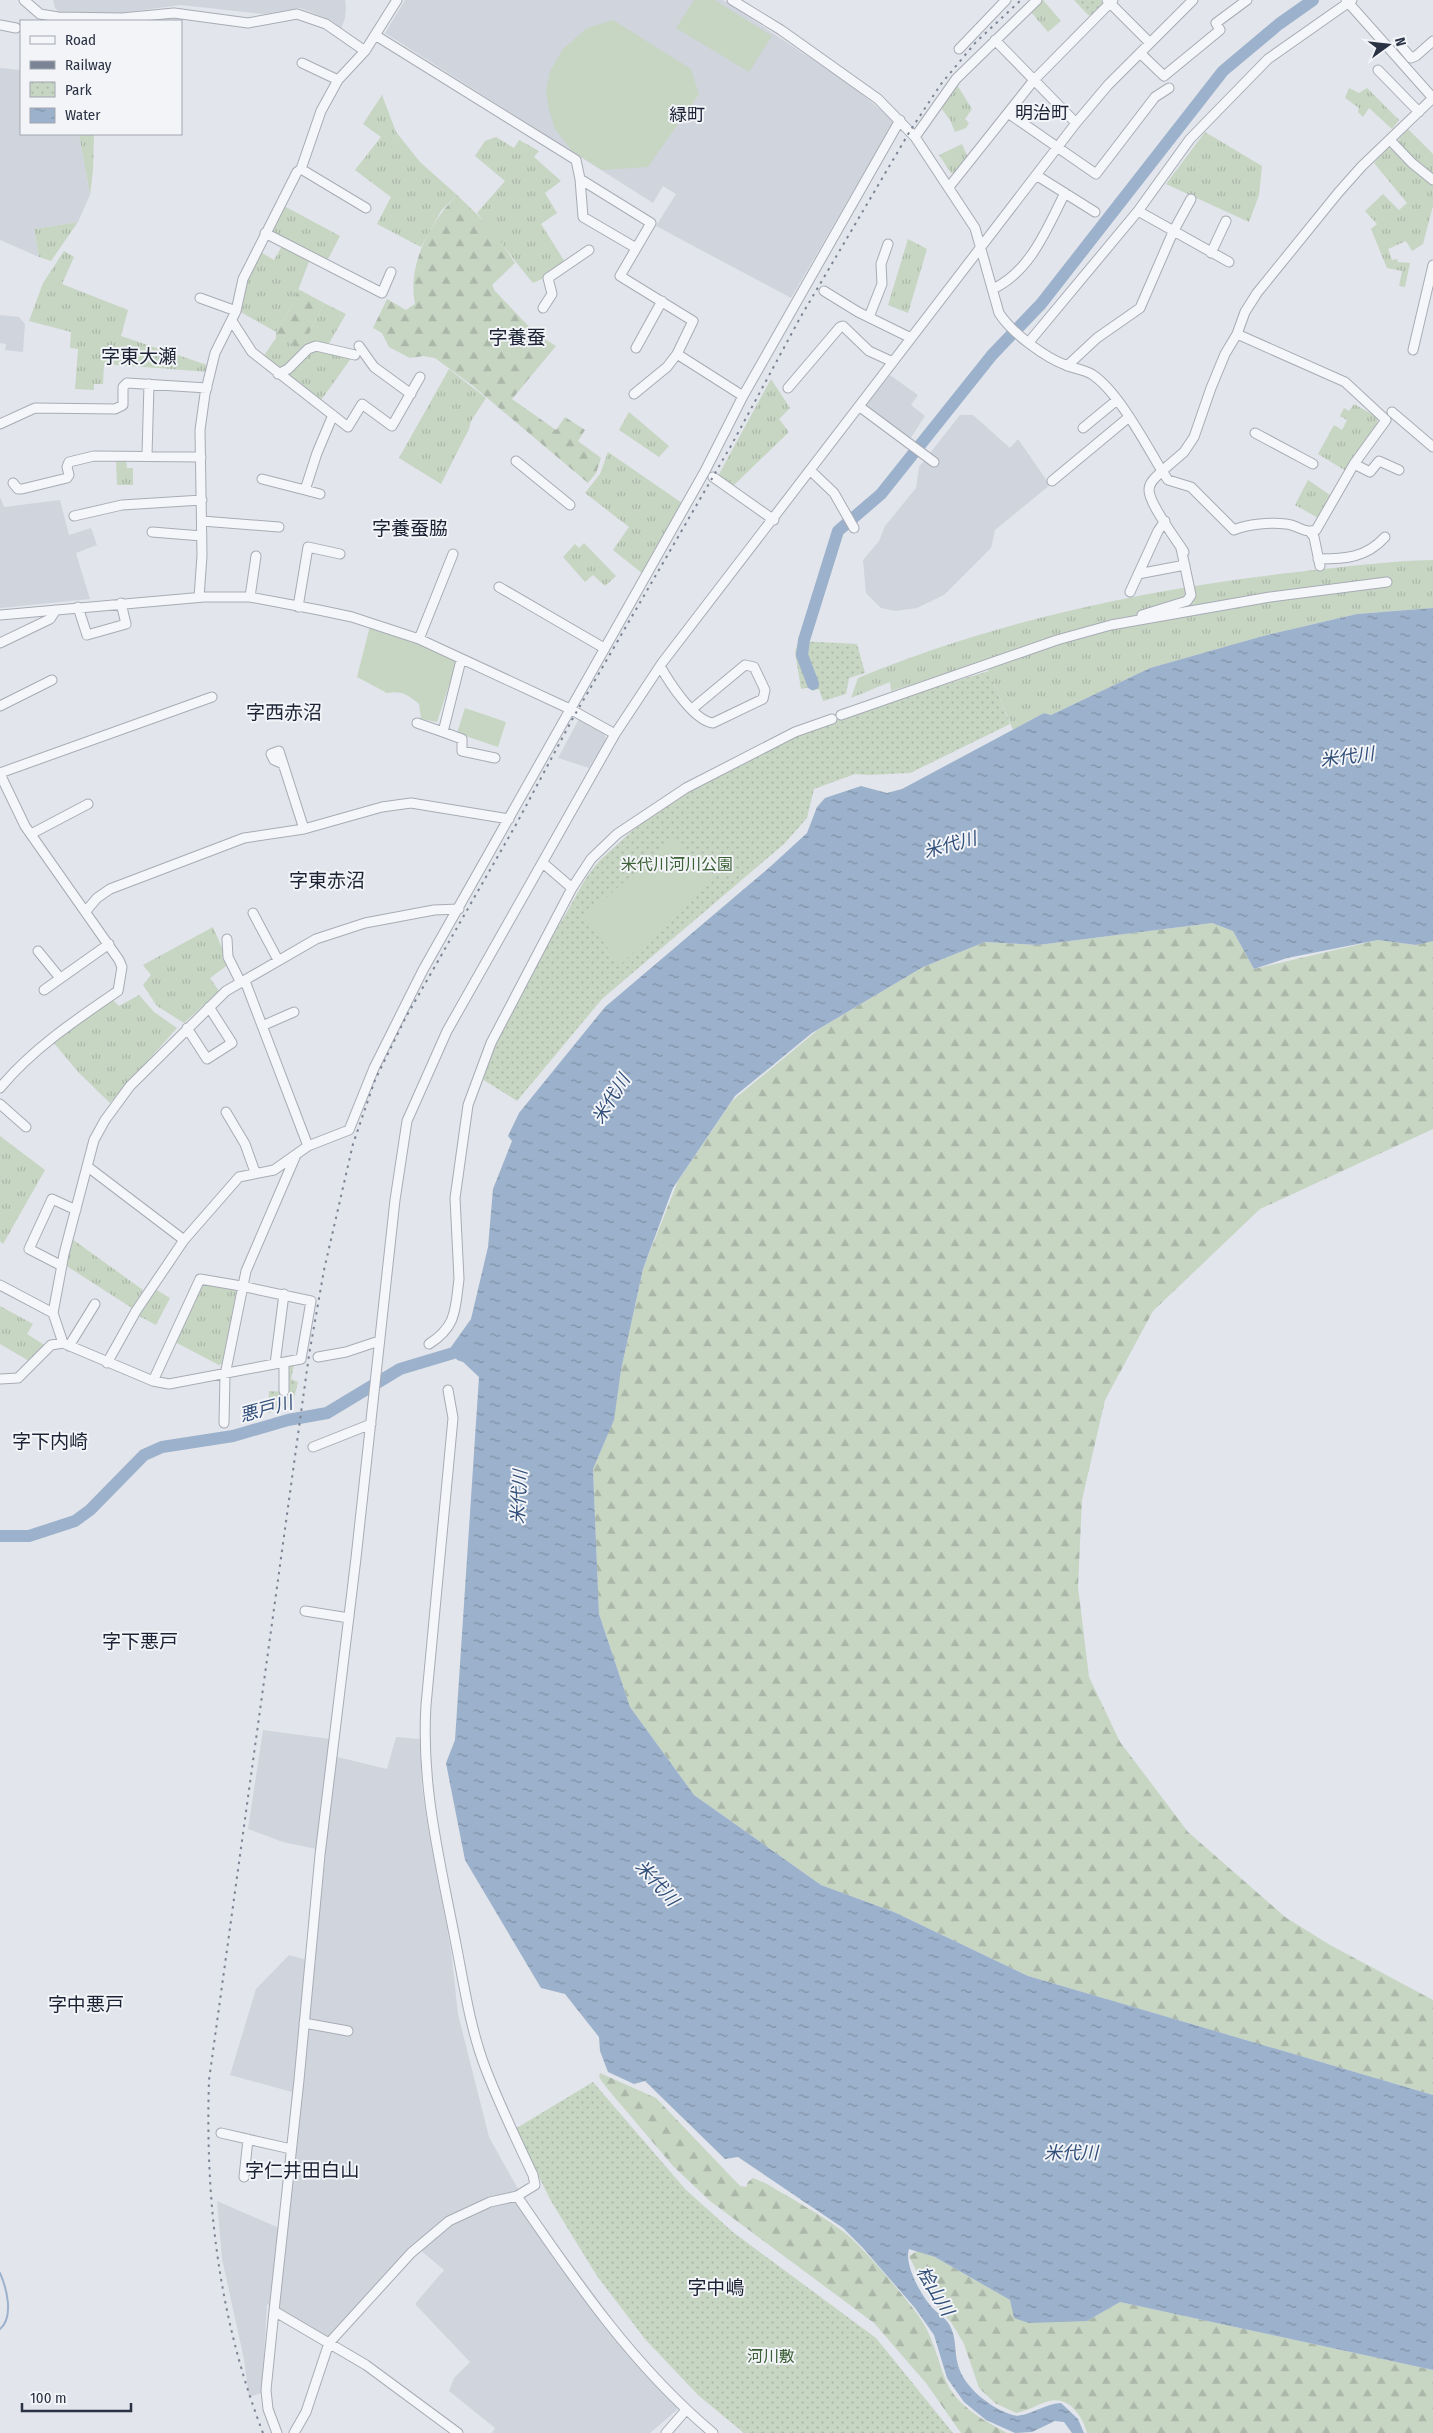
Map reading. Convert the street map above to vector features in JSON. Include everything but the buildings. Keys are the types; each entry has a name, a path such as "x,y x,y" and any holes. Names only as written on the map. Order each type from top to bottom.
{"street":[{"path":"24,0 40,14 58,17 122,18 174,13 248,23 297,14 326,24 364,51"},
{"path":"199,597 202,536 201,417 215,353 236,311 243,279 297,172 301,169 321,112 338,80 364,51 398,0"},
{"path":"732,0 781,30 863,88 900,120 915,137 975,228 999,313 1006,325 1045,355 1067,366 1093,374 1117,400 1168,480 1191,487 1234,530 1287,524 1310,532 1314,537 1319,563 1360,556 1375,548 1384,537"},
{"path":"959,49 1006,0"},
{"path":"915,137 956,79 1038,0"},
{"path":"277,2433 268,2409 266,2390 320,1855 349,1618 398,1176 407,1121 444,1037 615,734 660,666 860,407 980,245 1076,123 1140,53 1194,0"},
{"path":"1140,53 1164,76 1220,30 1216,23 1246,0"},
{"path":"949,187 1034,80 1110,1 1150,43"},
{"path":"1027,340 1138,211 1190,139 1236,90 1268,59 1349,1 1433,98 1338,193 1273,272 1245,312 1237,334 1225,354 1210,388 1194,437 1184,452 1152,480 1149,491 1153,502 1182,548 1191,595 1187,600 1143,614 1134,621"},
{"path":"0,25 16,28"},
{"path":"375,35 576,160 580,178 583,217 636,248"},
{"path":"995,40 1076,123"},
{"path":"1400,46 1412,58 1433,41"},
{"path":"302,63 338,80"},
{"path":"1378,70 1418,112"},
{"path":"1008,113 1096,174 1155,97 1169,88"},
{"path":"107,1363 136,1311 184,1240 239,1177 255,1172 274,1170 308,1146 349,1130 396,1022 604,648 705,471 743,396 900,120"},
{"path":"1390,140 1412,163 1433,180"},
{"path":"301,169 366,208"},
{"path":"1036,175 1095,212"},
{"path":"580,178 651,223 620,276 693,321 677,354 666,367 634,394"},
{"path":"993,289 1000,286 1031,258 1065,193"},
{"path":"1067,366 1097,338 1140,308 1173,232 1192,200"},
{"path":"1138,211 1229,262"},
{"path":"1211,253 1226,221"},
{"path":"265,233 382,293 391,272"},
{"path":"868,317 882,284 881,264 888,244"},
{"path":"543,308 552,294 548,278 589,250"},
{"path":"1413,350 1433,264"},
{"path":"824,291 868,317 912,338"},
{"path":"200,298 236,311"},
{"path":"636,348 662,301"},
{"path":"232,321 252,352 348,427 362,404 392,426 420,377"},
{"path":"788,388 840,327 843,326 869,351 893,362"},
{"path":"1237,334 1345,382 1386,420 1354,464 1316,530 1310,532"},
{"path":"278,374 288,369 308,349 316,346 355,356"},
{"path":"359,346 374,367 411,394"},
{"path":"677,354 743,396"},
{"path":"0,424 36,408 115,409 123,405 124,386 127,383 207,388"},
{"path":"147,455 149,384"},
{"path":"1083,428 1117,400"},
{"path":"860,407 934,462"},
{"path":"1392,412 1433,447"},
{"path":"305,490 332,415"},
{"path":"1052,481 1129,417"},
{"path":"1255,433 1313,464"},
{"path":"12,483 18,489 22,489 67,478 69,475 67,467 69,462 94,456 201,457"},
{"path":"516,461 570,505"},
{"path":"1354,464 1370,472 1380,461 1399,470"},
{"path":"811,471 834,493 854,528"},
{"path":"713,477 774,520"},
{"path":"262,479 320,494"},
{"path":"74,516 122,505 202,500"},
{"path":"202,521 279,527"},
{"path":"1130,592 1158,531 1165,521"},
{"path":"152,532 202,536"},
{"path":"298,606 308,547 340,554"},
{"path":"419,640 454,554"},
{"path":"250,597 256,556"},
{"path":"1138,574 1185,565"},
{"path":"841,716 1057,640 1134,621 1270,597 1387,582"},
{"path":"499,587 604,648"},
{"path":"0,615 199,597 250,597 298,606 352,617 419,640 570,709 615,734"},
{"path":"78,607 87,635 126,624 121,603"},
{"path":"0,643 50,619 56,610"},
{"path":"443,732 461,660"},
{"path":"660,666 674,688 692,708 706,722 713,723 763,699 765,690 754,667 745,665 692,708"},
{"path":"0,706 52,680"},
{"path":"0,1088 8,1078 66,1028 118,990 122,967 109,944 31,834 20,816 0,774 212,697"},
{"path":"429,1344 448,1329 453,1319 459,1279 455,1198 468,1105 491,1043 572,888 591,859 617,834 686,788 795,732 832,719"},
{"path":"417,723 462,739 462,750 496,758"},
{"path":"283,764 304,829"},
{"path":"86,911 97,898 110,889 244,838 304,829 382,807 411,802 509,818"},
{"path":"31,834 88,804"},
{"path":"543,863 572,888"},
{"path":"66,1345 53,1313 62,1266 94,1140 105,1120 130,1086 226,991 316,939 365,923 434,910 459,909"},
{"path":"253,913 278,960"},
{"path":"227,940 228,957 243,982 262,1026 308,1146"},
{"path":"44,990 109,944"},
{"path":"38,951 60,978"},
{"path":"187,1028 207,1059 232,1043 209,1006"},
{"path":"262,1026 294,1012"},
{"path":"0,1104 26,1127"},
{"path":"226,1112 245,1144 255,1172"},
{"path":"224,1423 225,1375 246,1271 296,1154"},
{"path":"88,1167 184,1240"},
{"path":"62,1266 29,1249 52,1199 76,1210"},
{"path":"0,1379 18,1378 51,1345 66,1345 152,1381 169,1384 225,1375 302,1359 311,1301 284,1294 200,1279 152,1381"},
{"path":"0,1285 53,1313"},
{"path":"284,1294 280,1363 284,1391"},
{"path":"66,1345 96,1304"},
{"path":"318,1357 332,1356 379,1344"},
{"path":"294,2433 306,2412 329,2343 427,2237 449,2221 490,2202 517,2196 535,2185 533,2175 503,2112 484,2065 465,1991 427,1790 424,1740 426,1705 453,1418 448,1390"},
{"path":"313,1446 371,1424"},
{"path":"305,1611 349,1618"},
{"path":"304,2023 348,2031"},
{"path":"221,2133 291,2149"},
{"path":"244,2177 248,2139"},
{"path":"517,2196 589,2298 625,2343 686,2410 714,2433"},
{"path":"274,2311 366,2364 458,2433"},
{"path":"666,2433 686,2410"}],"shaded area":[{"path":"53,0 345,0 346,8 341,29 331,20 300,8 264,14 181,5 113,14 61,14 55,8"},
{"path":"405,0 723,0 851,85 894,121 791,298 656,226 676,194 663,186 653,203 385,33"},
{"path":"0,68 20,70 20,135 79,135 90,195 78,222 34,229 39,257 0,240"},
{"path":"0,315 19,317 25,324 23,352 5,350 6,344 0,343"},
{"path":"890,375 918,395 911,405 925,416 910,439 864,407"},
{"path":"960,415 973,415 1010,448 1018,439 1050,485 995,530 991,548 944,595 917,608 896,611 881,608 866,593 863,560 879,541 885,526 916,488 919,467"},
{"path":"0,497 4,507 60,500 69,535 91,528 97,545 76,553 90,599 0,608"},
{"path":"579,719 604,731 606,740 589,768 558,758"},
{"path":"263,1730 330,1739 329,1755 387,1769 396,1737 420,1739 422,1788 451,1950 458,2014 489,2137 523,2198 678,2409 650,2433 492,2433 495,2428 449,2391 454,2378 470,2362 415,2304 444,2270 413,2244 364,2297 333,2340 267,2304 262,2393 249,2397 244,2359 222,2259 217,2201 279,2228 292,2092 230,2075 256,1989 289,1955 314,1962 326,1851 283,1842 248,1829"}],"green space":[{"path":"694,0 715,0 772,36 749,72 676,28"},
{"path":"1043,0 1061,21 1048,32 1030,11"},
{"path":"1074,0 1101,0 1102,4 1091,15 1088,15"},
{"path":"613,20 691,69 699,94 648,167 602,170 572,151 555,129 549,110 546,91 550,71 563,49 587,28"},
{"path":"957,85 972,109 965,119 969,123 966,128 955,132 950,120 941,108"},
{"path":"1349,88 1359,93 1367,88 1399,120 1392,129 1369,108 1363,117 1358,112 1359,108 1345,98"},
{"path":"382,95 396,132 420,162 457,195 441,211 421,247 377,224 391,197 355,170 381,137 363,124"},
{"path":"1408,129 1433,154 1433,176 1398,144 1399,138"},
{"path":"1205,132 1262,166 1259,195 1249,222 1166,184"},
{"path":"79,135 94,135 90,195"},
{"path":"496,137 514,148 519,140 539,151 534,157 561,181 545,193 557,213 541,224 565,262 544,278 533,283 477,213 505,181 475,156 485,141"},
{"path":"962,144 968,158 955,173 951,173 939,155"},
{"path":"1393,148 1433,184 1433,206 1423,244 1412,251 1406,241 1388,249 1392,260 1397,259 1398,262 1410,263 1405,287 1399,286 1402,271 1387,268 1371,229 1377,224 1365,211 1383,194 1399,210 1407,203 1374,163 1387,149"},
{"path":"457,195 492,229 515,263 492,285 495,291 536,334 556,346 512,399 556,430 565,417 585,430 578,441 601,458 596,473 588,483 473,386 435,358 423,356 410,358 389,347 382,333 373,328 387,299 406,310 415,304 414,274 423,245 438,218"},
{"path":"284,206 340,236 326,263 270,232"},
{"path":"78,222 51,261 39,257 34,229"},
{"path":"908,239 927,249 908,313 888,305"},
{"path":"283,244 310,259 292,306 276,332 239,311 246,281 259,251 274,260"},
{"path":"64,251 74,257 62,284 128,310 121,336 210,366 209,372 104,364 103,384 94,384 94,390 75,389 78,349 70,348 71,332 29,321 43,283"},
{"path":"298,289 324,303 303,345 296,347 280,337 276,332 292,306"},
{"path":"324,303 346,314 328,345 312,343 279,371 263,357 276,338 276,332 303,345"},
{"path":"321,349 352,357 319,403 285,376 306,357"},
{"path":"449,369 486,398 471,421 469,429 441,484 399,458"},
{"path":"771,379 790,408 779,419 789,432 732,487 717,478"},
{"path":"1354,404 1377,417 1378,424 1346,471 1318,454 1334,425 1342,430 1347,420 1340,416 1344,408 1349,411"},
{"path":"629,412 669,446 659,457 619,430"},
{"path":"608,452 682,503 643,574 613,550 629,527 585,493 600,474"},
{"path":"116,460 126,460 127,468 133,468 133,485 117,485"},
{"path":"1308,480 1330,495 1318,518 1295,505"},
{"path":"584,543 616,576 605,586 593,575 585,582 563,557 575,544 579,548"},
{"path":"1433,560 1433,608 1357,614 1263,636 1150,668 1051,715 1044,713 1013,730 985,662 891,691 890,682 851,698 858,678 911,657 1019,623 1129,598 1241,579 1365,564"},
{"path":"370,626 419,641 457,661 437,722 421,719 419,704 408,696 397,692 387,693 357,677"},
{"path":"799,641 857,644 865,673 849,678 846,694 823,701 819,689 812,691 811,687 801,689 795,652"},
{"name":"米代川河川公園","path":"989,671 1010,724 910,773 855,774 814,789 807,818 784,844 602,999 517,1101 482,1079 499,1037 520,995 587,877 604,856 660,809 702,782 748,758 796,737 894,701"},
{"path":"465,708 506,722 498,747 457,733"},
{"path":"675,836 712,881 620,965 585,917"},
{"path":"1212,923 1233,931 1254,969 1378,940 1416,945 1433,940 1433,1129 1260,1209 1153,1311 1105,1400 1082,1500 1078,1587 1089,1677 1120,1742 1188,1832 1285,1917 1330,1945 1433,2000 1433,2095 1028,1976 894,1912 821,1885 694,1795 630,1707 599,1614 593,1469 613,1422 621,1370 643,1269 678,1181 732,1101 819,1029 923,967 985,942 1038,945"},
{"path":"213,927 229,964 210,978 219,991 184,1023 157,1006 143,985 151,975 143,965"},
{"path":"139,995 154,1012 177,1028 110,1103 78,1072 54,1043 78,1021 113,1000 119,1006"},
{"path":"0,1136 45,1170 3,1244 0,1241"},
{"path":"72,1239 143,1290 132,1308 65,1265"},
{"path":"203,1284 235,1288 236,1293 223,1363 219,1365 175,1342"},
{"path":"155,1289 170,1298 156,1325 137,1315"},
{"path":"0,1306 33,1324 27,1334 46,1346 29,1361 0,1344"},
{"path":"294,1365 291,1379 298,1382 292,1406 268,1413 269,1391 286,1392 286,1366"},
{"path":"600,2073 656,2098 740,2186 746,2187 753,2178 767,2184 844,2232 881,2270 921,2319 932,2342 948,2386 954,2395 988,2423 1007,2433 961,2433 926,2383 874,2323 710,2201 673,2166 606,2087 599,2077"},
{"name":"河川敷","path":"593,2082 686,2190 734,2233 876,2338 953,2433 744,2433 698,2395 645,2339 597,2276 551,2201 515,2129"},
{"path":"917,2251 935,2257 1010,2300 1087,2321 1120,2302 1433,2370 1433,2433 1087,2433 1082,2420 1074,2409 1069,2404 1056,2400 1016,2413 995,2403 979,2388 964,2344 951,2322 931,2300 909,2256"}],"water":[{"name":"米代川","path":"1433,608 1433,941 1416,945 1378,940 1287,958 1254,969 1233,931 1212,923 1038,945 985,942 923,967 812,1033 735,1096 673,1188 643,1269 621,1370 614,1420 593,1469 599,1614 630,1707 694,1795 821,1885 894,1912 1028,1976 1433,2095 1433,2370 1120,2302 1087,2321 1029,2323 1014,2318 1010,2300 935,2257 909,2249 908,2255 911,2270 922,2293 934,2310 945,2319 952,2329 958,2365 966,2382 988,2403 1013,2415 1023,2415 1049,2405 1061,2403 1078,2419 1084,2433 1072,2433 1064,2422 1055,2421 1032,2432 1015,2433 986,2420 964,2402 947,2378 934,2335 915,2308 843,2228 738,2157 725,2159 645,2081 634,2084 608,2072 600,2051 599,2037 565,1994 541,1988 465,1860 446,1763 455,1740 479,1377 463,1362 457,1360 451,1347 471,1319 488,1247 493,1189 512,1141 508,1136 519,1113 605,1007 771,866 807,833 817,807 825,798 861,786 887,793 902,789 1044,713 1051,715 1150,668 1263,636 1357,614"},
{"path":"801,644 807,645 805,656 816,683 811,684 803,665 800,655"}],"waterway":[{"path":"813,684 802,655 804,640 838,531 881,494 992,355 1041,304 1223,71 1279,24 1313,0"},
{"name":"悪戸川","path":"0,1536 29,1536 75,1521 90,1510 144,1455 162,1447 233,1436 288,1420 327,1413 400,1369 470,1348"},
{"path":"0,2273 8,2302 7,2317 0,2329"}],"railway":[{"path":"263,2433 235,2347 218,2260 210,2171 208,2126 209,2080 309,1355 324,1270 353,1144 375,1080 406,1017 518,821 573,718 732,444 800,318 910,131 941,84 976,42 1021,0"}],"district":[{"name":"明治町","path":"1042,113"},
{"name":"緑町","path":"687,115"},
{"name":"字養蚕","path":"517,337"},
{"name":"字東大瀬","path":"139,356"},
{"name":"字養蚕脇","path":"410,528"},
{"name":"字西赤沼","path":"284,712"},
{"name":"字東赤沼","path":"327,880"},
{"name":"字下内崎","path":"50,1441"},
{"name":"字下悪戸","path":"140,1641"},
{"name":"字中悪戸","path":"86,2004"},
{"name":"字仁井田白山","path":"302,2170"},
{"name":"字中嶋","path":"716,2287"}],"water label":[{"name":"桧山川","path":"935,2291"}]}
